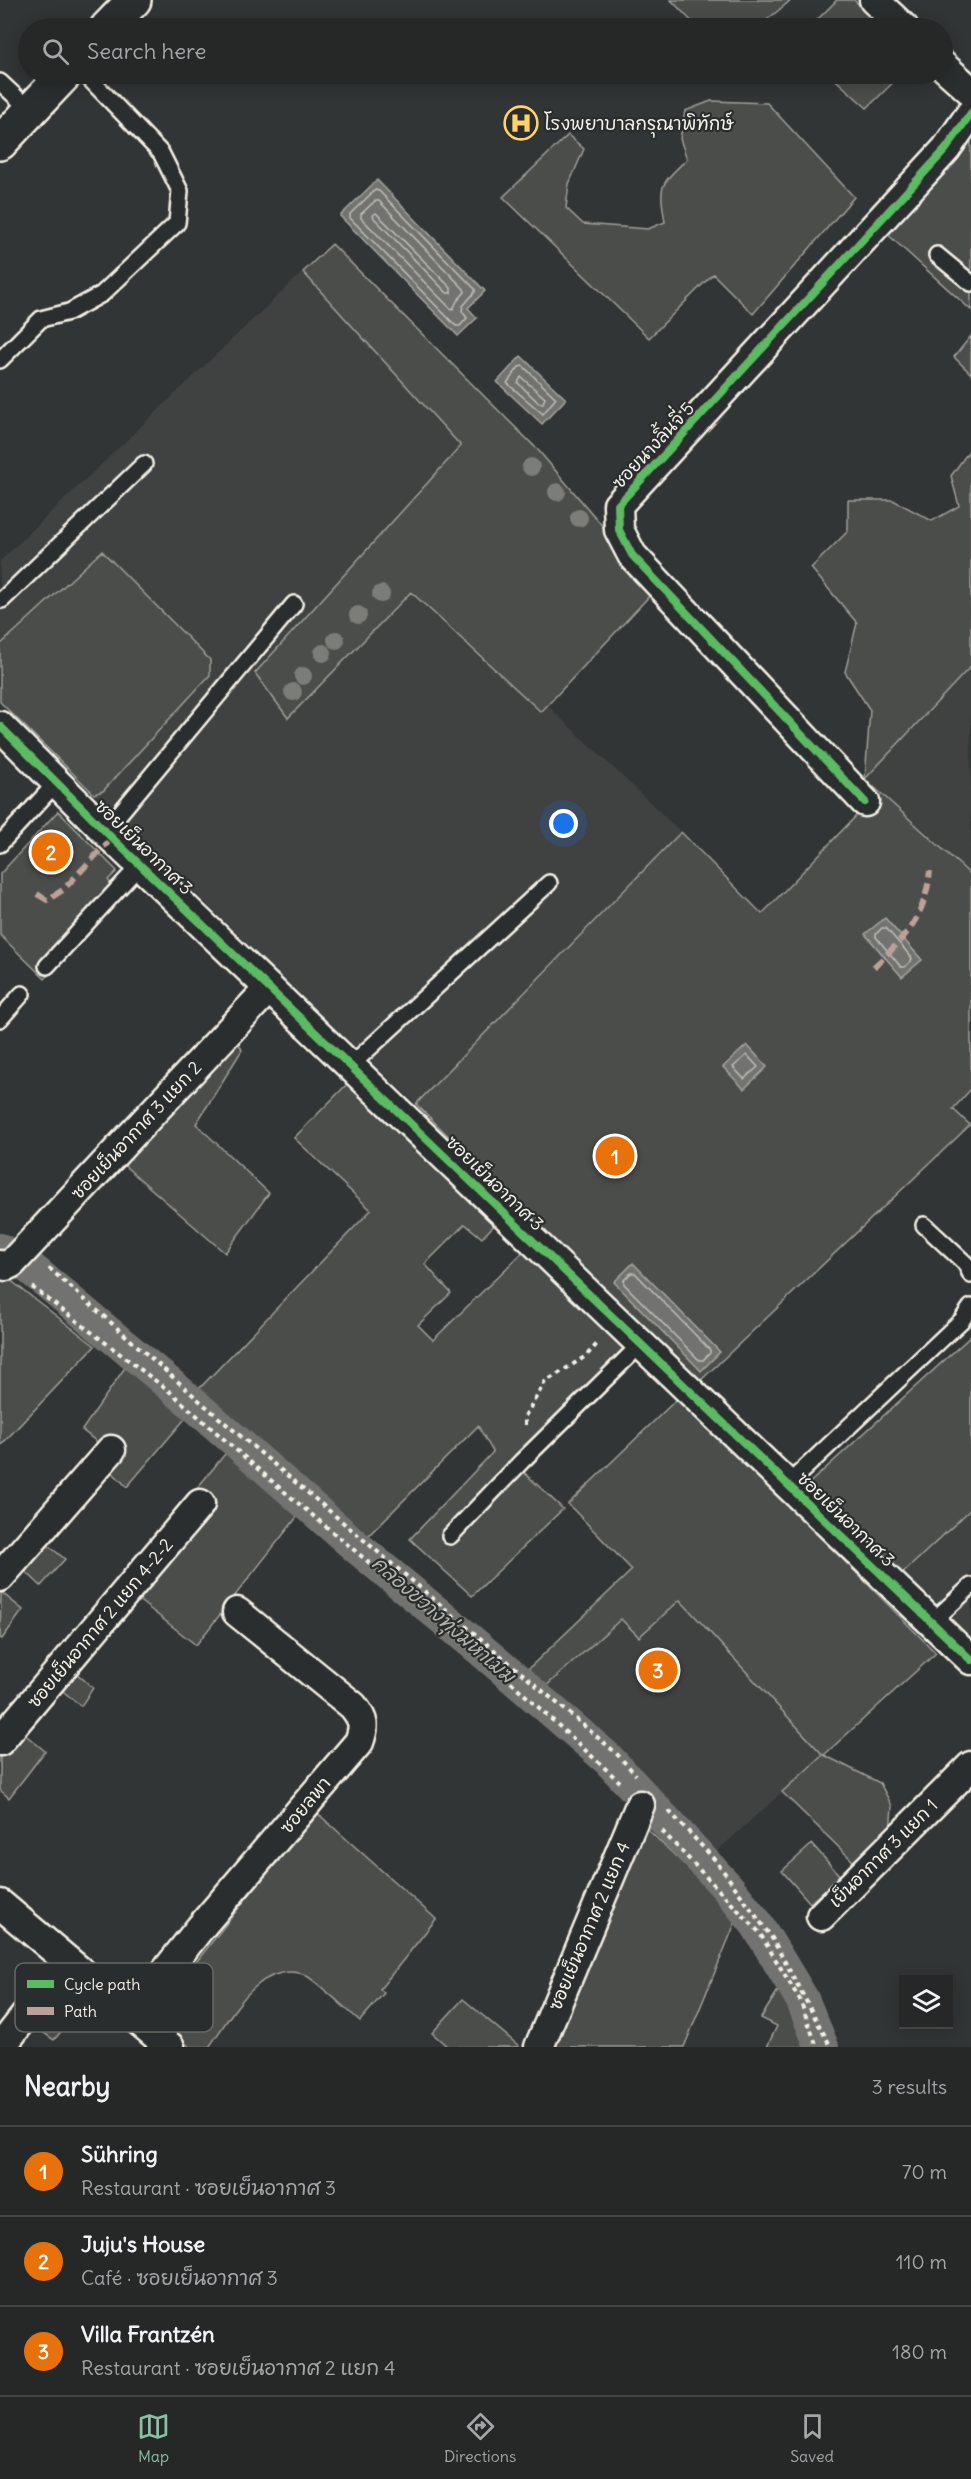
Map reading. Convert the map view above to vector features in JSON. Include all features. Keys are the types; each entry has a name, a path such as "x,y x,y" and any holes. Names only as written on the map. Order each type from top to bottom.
{"street":[{"path":"117,18 134,0"},
{"path":"874,0 893,18"},
{"path":"953,74 971,91"},
{"path":"0,143 55,84"},
{"name":"ซอยนางลิ้นจี่ 5","path":"865,802 666,588 632,555 619,530 618,505 938,157 971,113"},
{"name":"ซอยเย็นอากาศ 3","path":"0,726 140,865 971,1660"},
{"name":"ซอยเย็นอากาศ 3 แยก 2","path":"12,1260 269,988"},
{"path":"0,1577 111,1450"},
{"name":"ซอยเย็นอากาศ 2 แยก 4-2-2","path":"0,1742 201,1504"},
{"name":"ซอยลพา","path":"173,1963 359,1742 365,1727 362,1717 353,1706 237,1612"},
{"name":"เย็นอากาศ 3 แยก 1","path":"821,1916 971,1766"},
{"name":"ซอยเย็นอากาศ 2 แยก 4","path":"538,2047 649,1798"},
{"path":"0,1904 70,1963"},
{"path":"1,2047 15,2029"},
{"path":"147,2032 159,2044"}],"lane":[{"path":"0,82 30,110"},
{"path":"0,360 40,319 69,312 102,294 177,223 180,191 161,153 95,84"},
{"path":"938,255 971,283"},
{"path":"2,600 144,464"},
{"path":"105,831 294,604"},
{"path":"0,844 57,782"},
{"path":"47,966 140,865"},
{"path":"350,1066 549,883"},
{"path":"0,1018 22,994"},
{"path":"924,1225 966,1264 971,1275"},
{"path":"788,1485 962,1320 971,1306"},
{"path":"450,1536 528,1455 641,1344"},
{"path":"932,1622 971,1586"}],"path":[{"path":"12,1260 37,1258 218,1417 615,1752 649,1798 759,1932 800,2000 817,2047"},
{"path":"12,1260 500,1672 621,1782 649,1798 716,1861 772,1938 831,2047"},
{"path":"528,1455 525,1416 545,1382 586,1356 616,1321"}],"shaded area":[{"path":"671,0 791,0 769,18 688,18"},
{"path":"837,0 854,0 874,18 819,18"},
{"path":"840,84 892,84 867,108"},
{"path":"711,101 767,103 854,197 753,314 713,274 649,338 503,197 568,135 584,149 569,184 566,208 583,224 648,229 665,222 663,186 687,159 680,139 685,111"},
{"path":"971,127 971,310 885,232"},
{"path":"332,244 538,450 656,589 548,706 681,832 416,1104 280,976 0,702 0,561"},
{"path":"332,244 538,450 656,589 541,712 411,592 288,718 255,673 461,446 303,272"},
{"path":"971,336 971,374 954,357"},
{"path":"971,448 971,666 865,779 870,710 845,672 857,623 811,568 848,531 848,500 893,500 932,521 959,506 951,476"},
{"path":"102,551 210,660 210,675 103,791 94,794 0,702 0,645"},
{"path":"971,666 971,875 865,779"},
{"path":"874,787 971,875 971,1089 953,1109 970,1125 698,1383 416,1104 681,832 762,914 857,815"},
{"path":"58,811 117,871 108,880 121,896 45,979 0,935 0,874"},
{"path":"235,1035 242,1050 196,1124 269,1193 225,1253 118,1160"},
{"path":"349,1082 497,1222 482,1238 465,1224 425,1264 451,1293 418,1325 433,1340 524,1251 628,1351 513,1462 563,1509 472,1596 410,1539 493,1452 478,1426 367,1537 196,1392 371,1210 294,1138"},
{"path":"0,1272 95,1346 0,1446"},
{"path":"971,1336 971,1509 901,1575 804,1488"},
{"path":"126,1366 160,1389 189,1414 127,1487 108,1468 102,1446 82,1430"},
{"path":"677,1399 770,1486 936,1653 824,1755 880,1783 892,1806 890,1833 854,1862 782,1792 823,1755 680,1600 639,1637 621,1619 545,1687 526,1671 632,1570 568,1504"},
{"path":"229,1449 301,1512 196,1645 136,1598 216,1504 198,1487"},
{"path":"770,1486 936,1653 716,1852 628,1762 545,1687"},
{"path":"971,1509 971,1639 901,1575"},
{"path":"44,1542 65,1559 41,1586 22,1568"},
{"path":"1,1592 23,1610 2,1639 0,1638"},
{"path":"74,1671 93,1688 81,1706 59,1688"},
{"path":"22,1732 45,1751 9,1798 0,1790 0,1757"},
{"path":"315,1811 436,1919 380,1989 384,1993 360,2021 308,1977 287,1972 259,1983 247,1994 209,2047 190,2047 172,2032 213,2032 213,1963 195,1963"},
{"path":"643,1825 738,1916 684,2047 550,2047"},
{"path":"812,1844 840,1876 810,1903 782,1871"},
{"path":"785,1979 805,2021 813,2047 767,2047 777,2026 761,2018"},
{"path":"463,1999 519,2047 448,2047 432,2033"},
{"path":"42,2032 61,2032 54,2040"}],"water":[{"path":"377,180 485,291 468,308 477,318 458,336 340,216"},
{"path":"521,356 566,399 542,424 497,382"},
{"path":"885,918 922,960 902,977 865,934"},
{"path":"747,1045 767,1067 744,1089 723,1067"},
{"path":"633,1263 720,1352 701,1371 614,1282"}],"waterway":[{"name":"คลองขวางทุ่งมหาเมฆ","path":"0,1250 30,1268 191,1402 359,1549 608,1759 727,1887 756,1923 802,1999 822,2047"}],"marked path":[{"path":"37,894 47,900 63,890 112,838"},
{"path":"874,967 896,946 919,914 930,871"}],"cycle path":[{"path":"865,802 632,555 619,530 618,505 946,149 971,113"},
{"path":"0,726 112,838 971,1660"}],"place":[{"name":"โรงพยาบาลกรุณาพิทักษ์","path":"521,123"},
{"name":"Juju's House","path":"51,852"},
{"name":"Sühring","path":"615,1156"},
{"name":"Villa Frantzén","path":"658,1670"}]}
